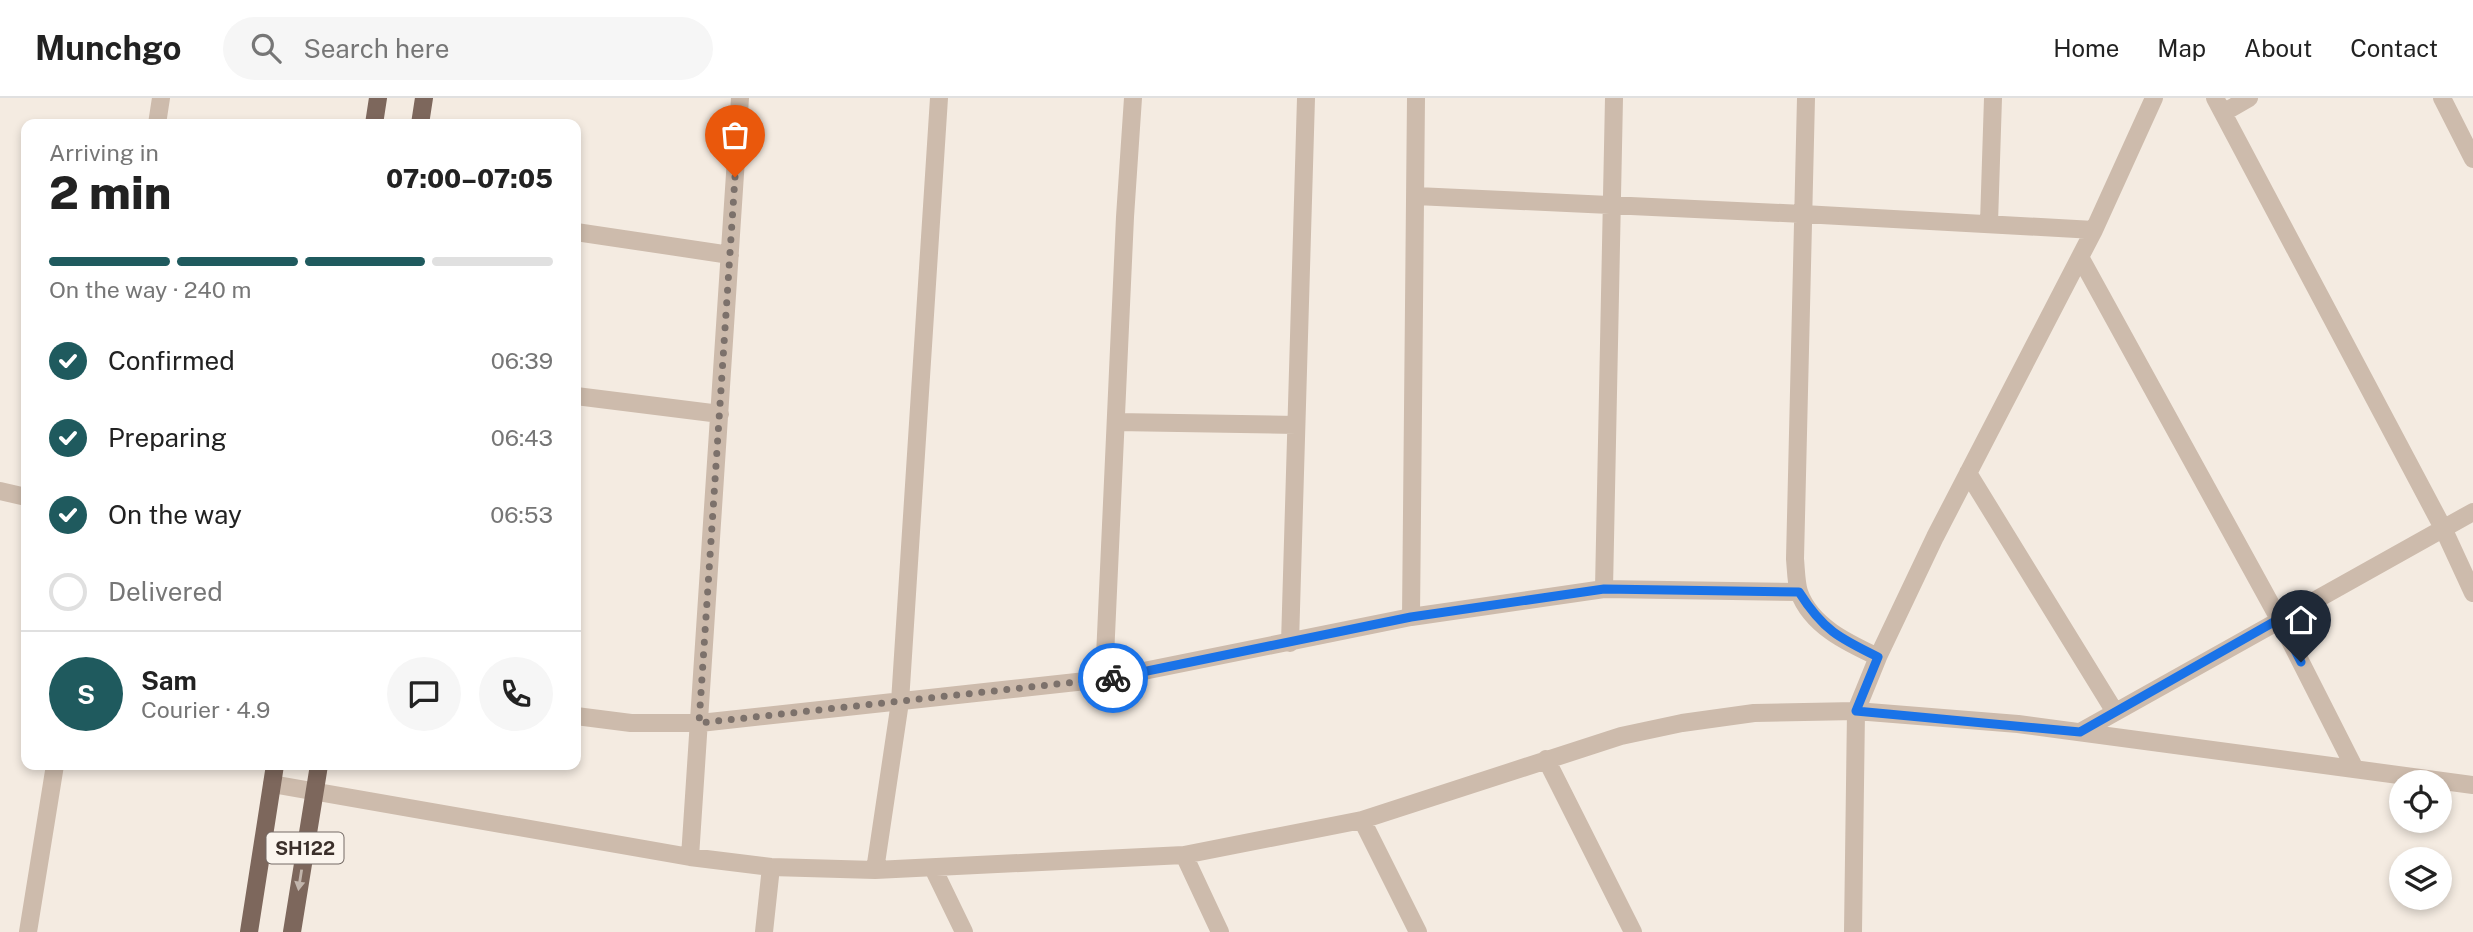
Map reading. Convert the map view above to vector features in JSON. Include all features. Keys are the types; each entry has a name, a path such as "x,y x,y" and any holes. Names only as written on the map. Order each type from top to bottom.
{"main road":[{"path":"375,119 378,98"},
{"path":"421,119 424,98"},
{"name":"SH122","path":"249,932 274,770"},
{"name":"SH122","path":"292,932 318,770"}],"street":[{"path":"158,119 161,98"},
{"path":"690,857 740,98"},
{"path":"875,870 900,702 939,98"},
{"path":"1104,680 1125,216 1133,98"},
{"path":"1290,643 1306,98"},
{"path":"1411,617 1416,98"},
{"path":"1604,589 1614,98"},
{"path":"1806,98 1795,559 1799,592 1815,617 1842,640 1878,657"},
{"path":"1989,223 1993,98"},
{"path":"1853,932 1856,711 1878,657 1968,473 2094,230 2154,98"},
{"path":"2249,98 2219,105 2443,528 2473,593"},
{"path":"2442,98 2473,159"},
{"path":"1416,196 2094,230"},
{"path":"581,233 730,256"},
{"path":"2080,257 2279,619 2355,769"},
{"path":"581,397 720,414"},
{"path":"1116,422 1296,425"},
{"path":"1968,473 2115,712"},
{"path":"0,491 21,497"},
{"path":"2080,732 2473,512"},
{"path":"581,717 631,723 699,723 1104,680 1411,617 1604,589 1799,592"},
{"path":"272,784 690,857 771,867 875,870 1184,855 1362,820 1621,736 1682,723 1754,713 1856,711 2080,732 2473,785"},
{"path":"1546,759 1633,932"},
{"path":"28,932 54,770"},
{"path":"1362,820 1418,932"},
{"path":"1184,855 1220,932"},
{"path":"764,932 771,867"},
{"path":"933,868 964,932"}],"way so far":[{"path":"735,177 699,723 1113,678"}],"route":[{"path":"1113,678 1411,617 1604,589 1799,592 1815,617 1842,640 1878,657 1856,711 2018,724 2080,732 2279,619 2301,662"}]}
